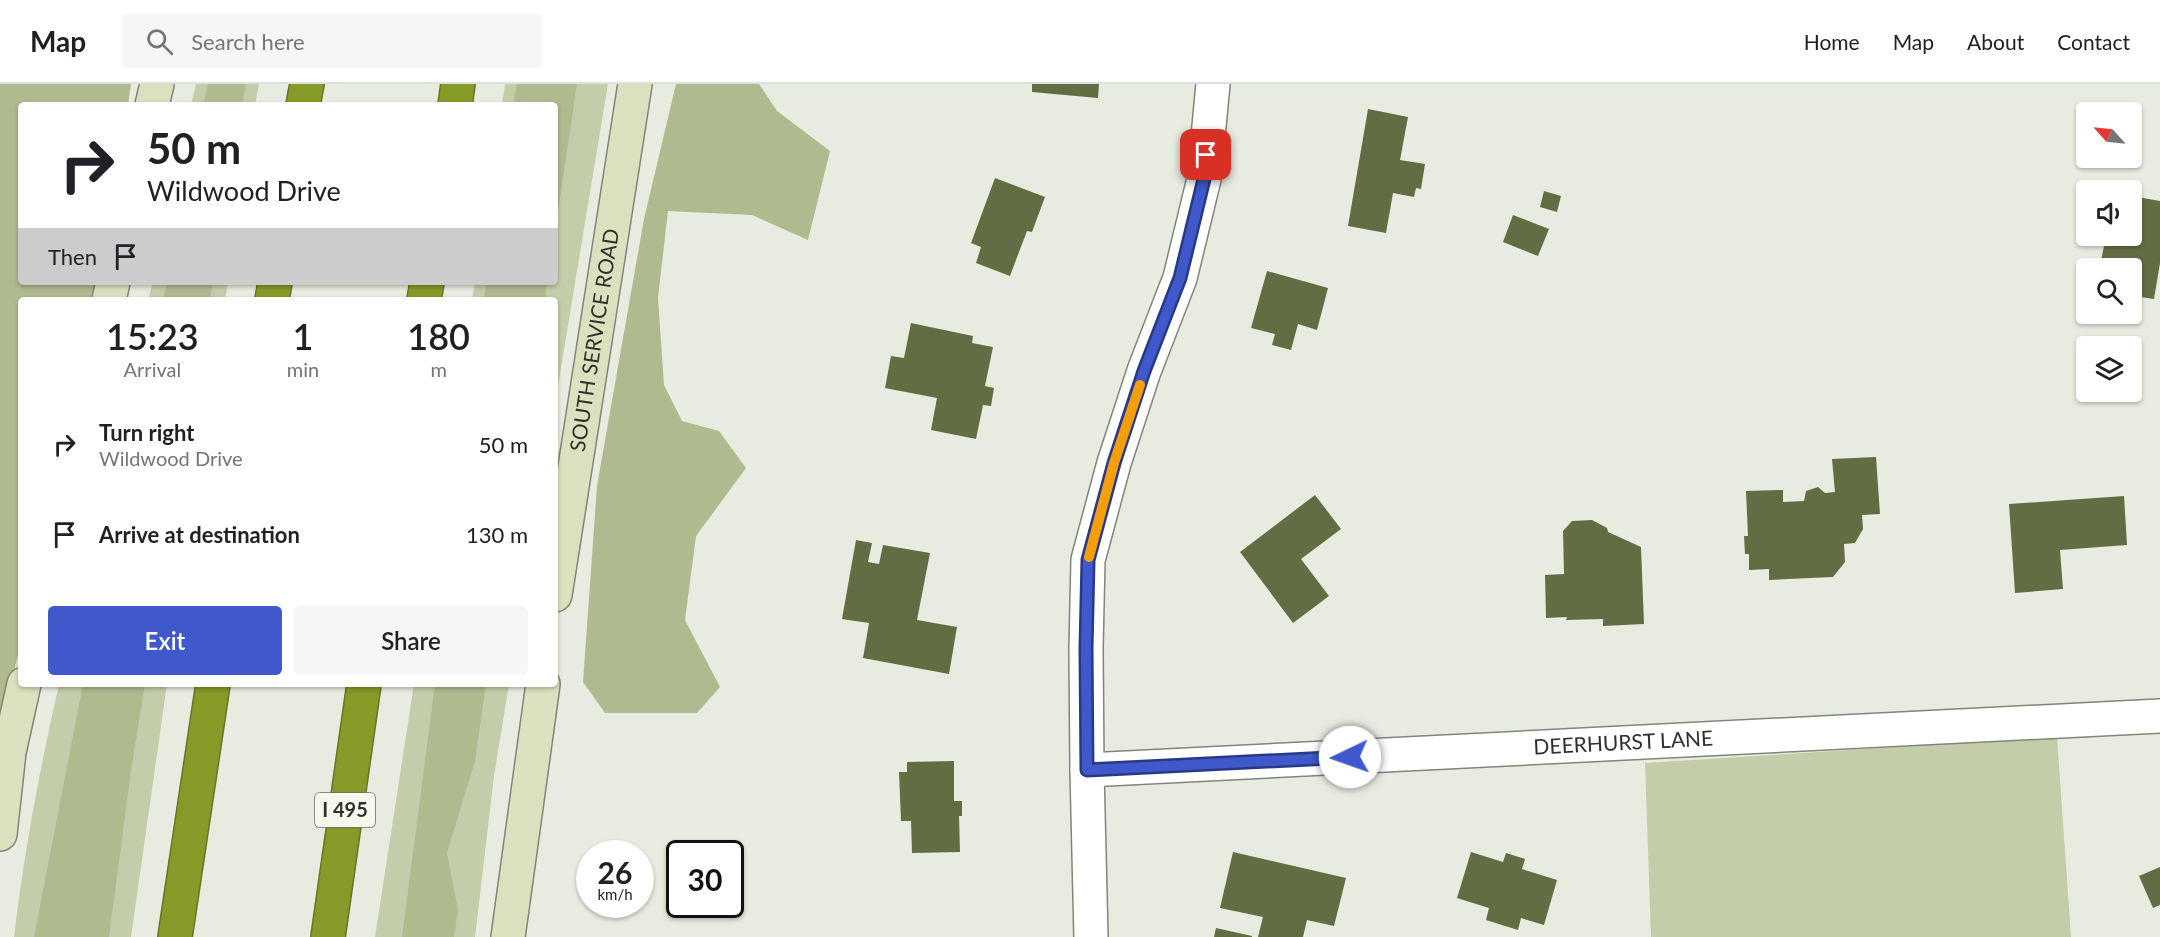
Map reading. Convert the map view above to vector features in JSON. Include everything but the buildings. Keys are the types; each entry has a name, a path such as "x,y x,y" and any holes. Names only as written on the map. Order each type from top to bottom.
{"highway":[{"path":"304,102 307,84"},
{"path":"455,102 458,84"},
{"path":"175,937 213,687"},
{"name":"I 495","path":"328,937 364,687"}],"main road":[{"path":"153,102 157,84"},
{"name":"SOUTH SERVICE ROAD","path":"558,576 635,84"},
{"path":"0,834 9,752 23,687"},
{"path":"508,937 543,687"}],"street":[{"path":"1091,937 1086,648 1088,560 1121,442 1144,371 1180,278 1204,179 1213,84"},
{"name":"DEERHURST LANE","path":"1087,770 2160,716"}],"green space":[{"path":"0,84 131,84 128,102 18,102 18,285 98,285 96,297 18,297 18,654 0,729"},
{"path":"196,84 259,84 256,102 192,102"},
{"path":"208,84 246,84 243,102 204,102"},
{"path":"505,84 608,84 558,386 558,297 472,297 474,285 558,285 558,102 502,102"},
{"path":"517,84 577,84 558,212 558,102 514,102"},
{"path":"676,84 759,84 777,111 830,151 808,240 752,215 668,211 658,298 664,385 682,421 719,431 746,468 696,536 685,620 720,687 697,713 605,713 583,682 597,486 644,219"},
{"path":"152,285 228,285 226,297 149,297"},
{"path":"166,285 212,285 210,297 164,297"},
{"path":"486,285 547,285 545,297 484,297"},
{"path":"58,687 167,687 131,937 14,937 45,747"},
{"path":"82,687 145,687 109,937 34,937"},
{"path":"414,687 509,687 494,776 475,937 375,937"},
{"path":"435,687 486,687 475,761 447,853 458,911 454,937 402,937"},
{"path":"2057,737 2071,937 1651,937 1645,763"}],"slow traffic":[{"path":"1089,557 1114,463 1140,385"}],"route":[{"path":"1206,155 1204,179 1180,278 1144,371 1114,463 1088,560 1087,770 1350,757"}]}
